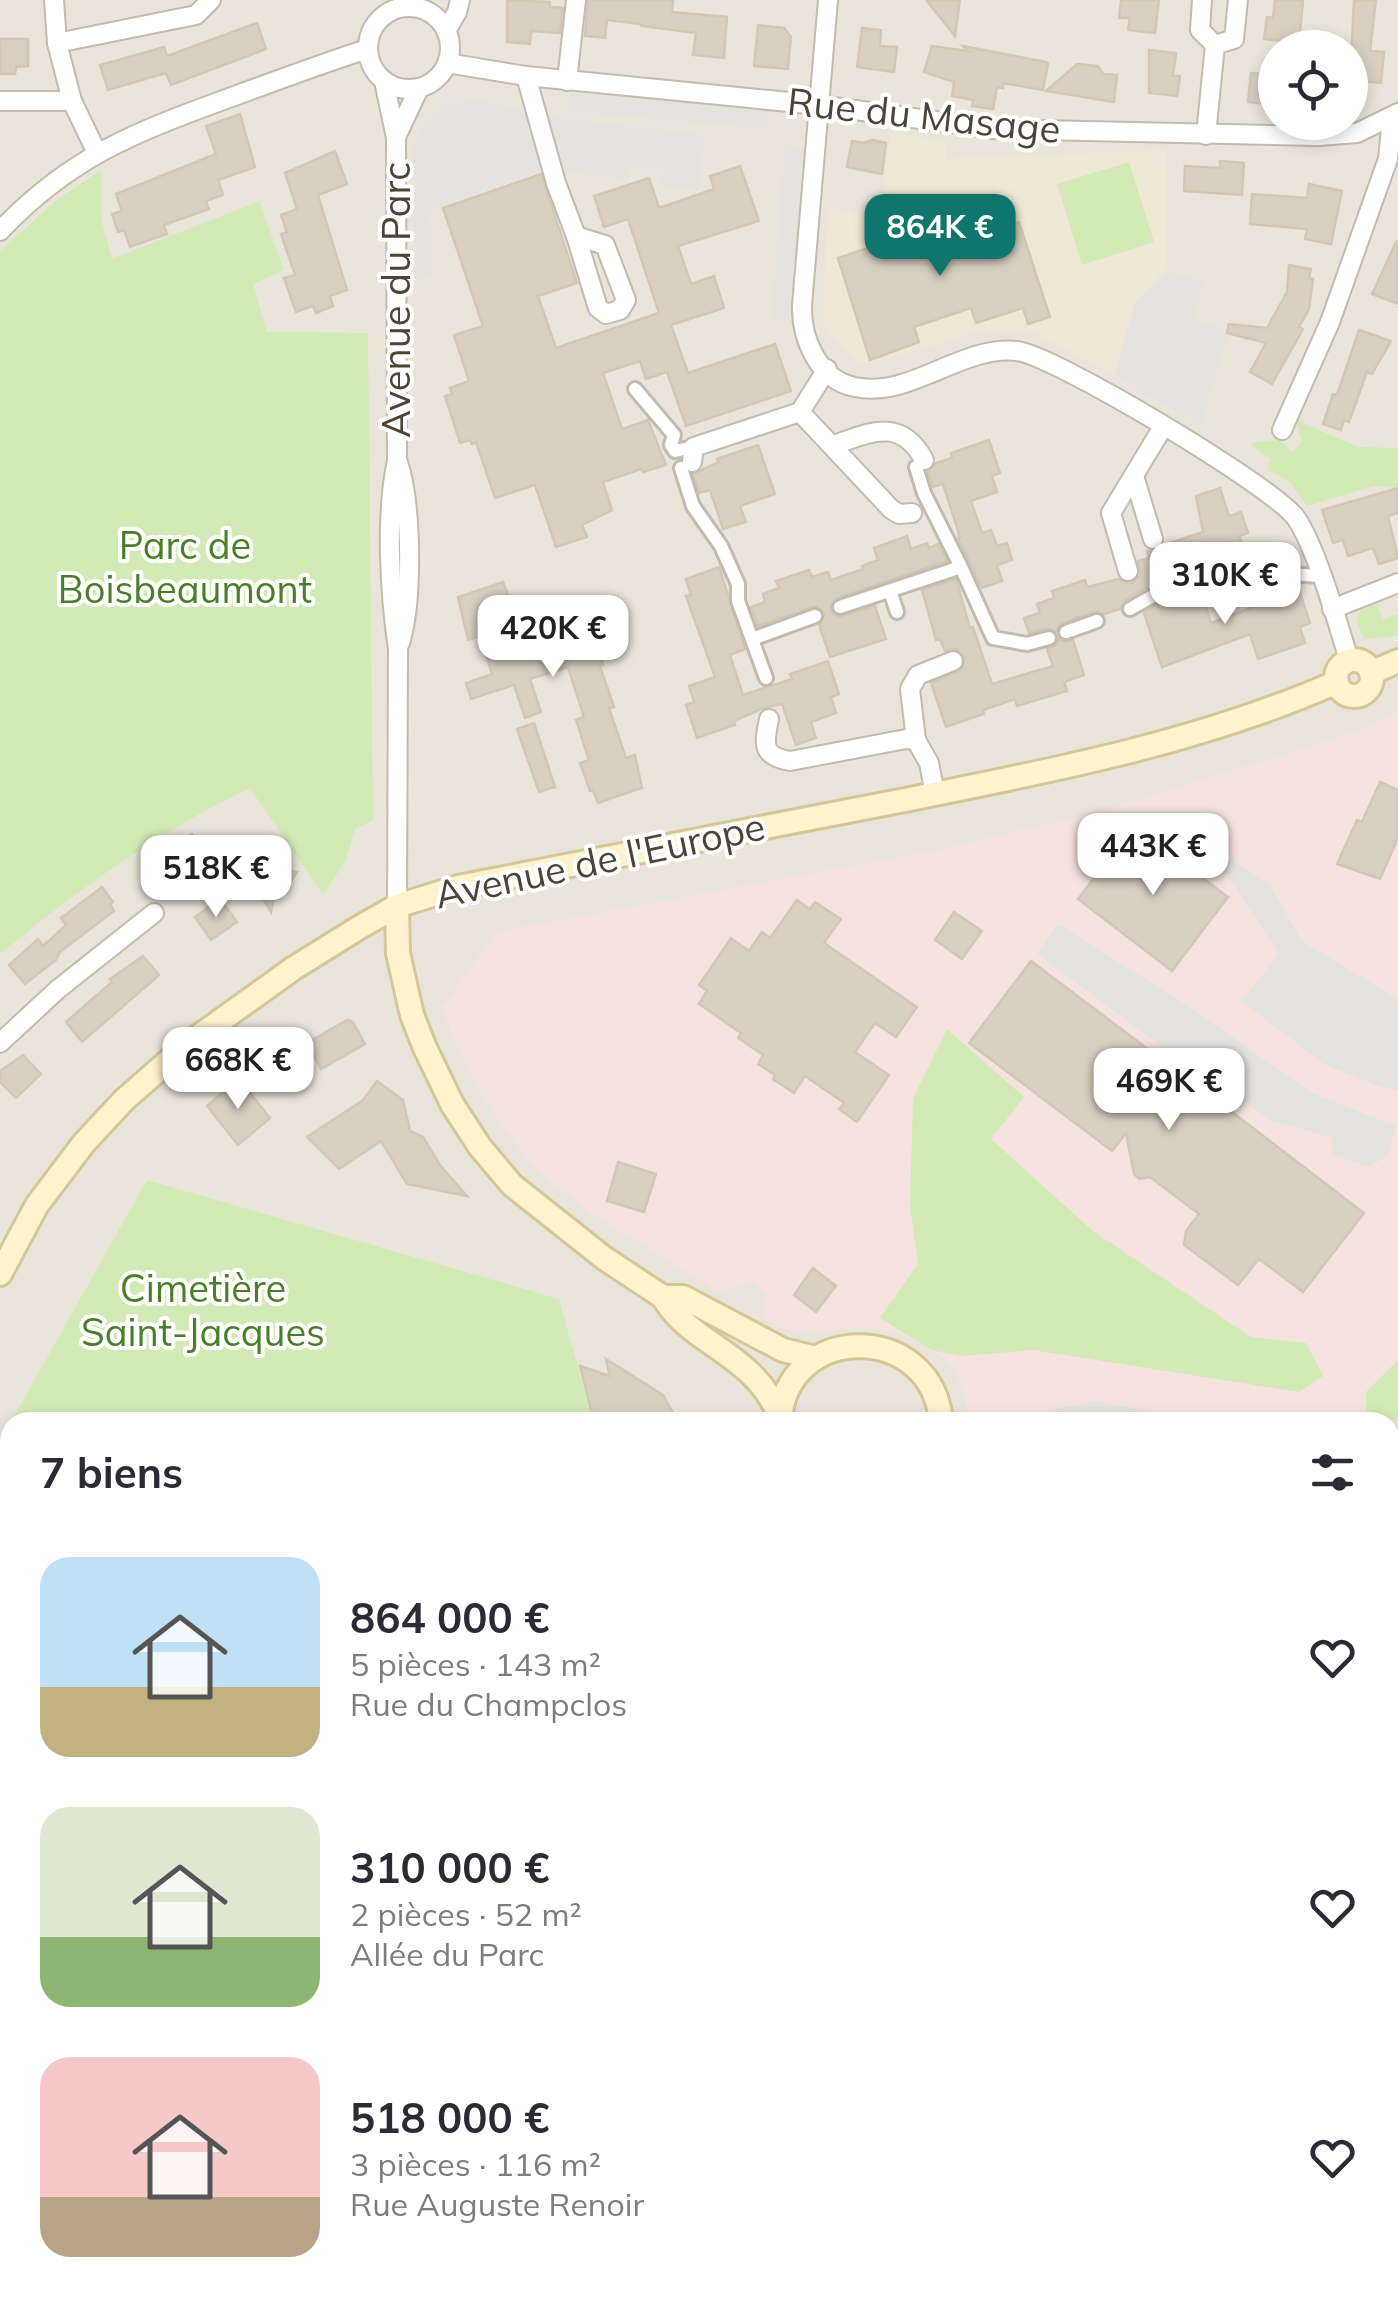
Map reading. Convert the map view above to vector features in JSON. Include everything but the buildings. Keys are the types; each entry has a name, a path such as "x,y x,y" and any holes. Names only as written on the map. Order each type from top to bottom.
{"main road":[{"path":"1336,682 1340,666 1349,660 1365,664 1371,673"},
{"name":"Avenue de l'Europe","path":"0,1274 37,1205 84,1143 124,1100 188,1044 258,992 398,906 489,881 1035,774 1157,743 1292,702 1336,682 1348,694 1359,695 1371,684 1371,673 1398,661"},
{"name":"Avenue du Parc","path":"398,906 398,952 412,1015 452,1104 480,1147 512,1185 549,1216 663,1296 672,1311 749,1369 773,1399 777,1412"},
{"name":"Avenue du Parc","path":"663,1296 684,1297 783,1350 816,1358"},
{"path":"783,1412 792,1384 816,1358 849,1346 872,1346 894,1353 914,1366 929,1383 939,1412"}],"street":[{"path":"54,0 57,43 72,101 97,153"},
{"path":"57,43 196,14 211,0"},
{"path":"446,31 458,12 460,0"},
{"path":"566,81 576,0"},
{"path":"828,0 802,324 811,352 838,382 872,389 994,351 1018,351 1056,364 1250,479 1288,507 1306,537 1349,660"},
{"path":"1202,0 1200,30 1214,45 1206,135"},
{"path":"1214,45 1234,39 1238,0"},
{"path":"418,4 446,31 450,42 447,64 431,83 420,88 394,87 374,72 367,49 373,26 391,10 418,4"},
{"path":"0,231 59,178 131,134 367,49"},
{"name":"Rue du Masage","path":"447,64 566,81 819,105 992,129 1319,136 1357,133 1395,115"},
{"path":"526,76 576,236"},
{"name":"Avenue du Parc","path":"384,81 396,138 398,462 392,486 393,616 398,650 398,906"},
{"name":"Avenue du Parc","path":"396,138 420,88"},
{"path":"0,101 72,101"},
{"path":"1282,430 1330,322 1388,159 1395,115"},
{"path":"689,459 800,412 826,369"},
{"path":"635,389 674,435 671,445 675,451 689,459"},
{"path":"800,412 892,509 899,514 912,513"},
{"path":"1128,571 1111,513 1164,427"},
{"path":"834,445 883,430 908,437 920,463 924,492 994,638 1027,644 1048,638"},
{"path":"689,459 693,506 720,546 738,584 738,601 766,678"},
{"path":"1134,476 1152,539"},
{"path":"840,607 961,567"},
{"path":"1260,572 1320,576"},
{"path":"1130,609 1151,596 1225,576"},
{"path":"1332,608 1398,583"},
{"path":"890,591 898,612"},
{"path":"752,639 815,616"},
{"path":"1066,632 1097,621"},
{"path":"935,794 929,763 916,740 910,689 918,675 953,661"},
{"path":"769,718 765,741 768,752 774,758 790,761 916,740"},
{"path":"0,1042 57,990 154,913"}],"shaded area":[{"path":"0,0 1398,0 1398,1412 0,1412"},
{"path":"569,90 769,109 768,129 567,111"},
{"path":"474,99 556,118 704,135 699,190 660,186 663,170 629,165 628,179 545,170 430,210 432,277 416,279 413,151 422,126 441,106"},
{"path":"891,134 946,140 946,159 1166,150 1167,268 1134,302 1114,375 1029,330 974,332 858,365 823,323 828,208 879,215"},
{"path":"785,145 809,147 792,321 771,321"},
{"path":"1168,272 1204,282 1193,320 1229,329 1201,426 1116,376 1136,303"},
{"path":"1398,712 1398,1412 966,1412 957,1373 944,1358 906,1336 848,1328 807,1334 776,1327 764,1319 763,1306 768,1295 750,1280 737,1288 717,1291 590,1212 533,1167 493,1112 465,1065 442,1008 496,932 943,849 1098,812 1352,733"},
{"path":"1227,857 1269,883 1302,941 1398,999 1398,1090 1325,1065 1241,1001 1279,954 1221,866"},
{"path":"1058,924 1196,1011 1312,1093 1396,1126 1388,1156 1368,1167 1332,1154 1333,1138 1273,1121 1184,1063 1037,954"},
{"path":"1095,1400 1151,1412 1050,1412"}],"green space":[{"path":"1129,162 1154,242 1082,265 1057,184"},
{"name":"Parc de Boisbeaumont","path":"101,170 101,219 112,259 259,201 284,270 253,284 267,332 368,333 373,820 355,829 346,860 323,895 250,788 183,823 120,863 0,954 0,251 59,198"},
{"path":"1296,420 1358,447 1398,448 1398,488 1374,486 1307,506 1289,481 1267,470 1270,459 1249,443 1279,440 1292,452 1302,442"},
{"path":"1377,603 1382,620 1398,614 1398,636 1364,639 1356,621 1360,611"},
{"path":"947,1029 1024,1097 991,1139 1093,1231 1251,1337 1306,1343 1323,1376 1299,1392 1033,1350 962,1356 931,1350 880,1318 918,1264 910,1206 913,1098"},
{"name":"Cimetière Saint-Jacques","path":"147,1180 559,1299 590,1412 17,1412"},
{"path":"1398,1360 1398,1412 1366,1412 1366,1392"}]}
